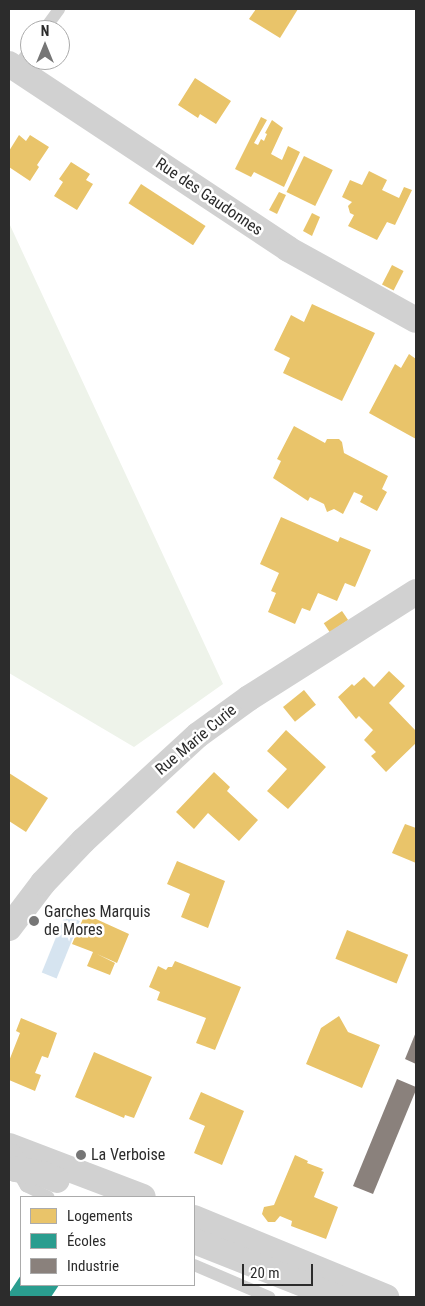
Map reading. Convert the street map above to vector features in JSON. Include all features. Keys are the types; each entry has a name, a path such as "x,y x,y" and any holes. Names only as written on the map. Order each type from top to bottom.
{"street":[{"name":"Rue des Gaudonnes","path":"18,61 288,249 416,320"},
{"name":"Rue Marie Curie","path":"11,919 83,841 198,735 249,698 416,592"},
{"path":"11,1156 43,1174 94,1196"},
{"path":"11,1156 140,1196"},
{"path":"195,1218 386,1297"},
{"path":"195,1241 336,1297"}],"lane":[{"path":"51,20 59,9"},
{"path":"11,1156 26,1186 47,1196"},
{"path":"195,1265 269,1297"}],"shaded area":[{"path":"9,223 223,684 134,747 9,673"},
{"path":"65,915 80,921 57,978 42,972"}],"building: Logements":[{"path":"256,9 298,9 280,38 249,19"},
{"path":"195,78 231,101 216,124 200,114 198,118 178,105"},
{"path":"261,117 267,120 254,143 258,145 261,139 264,141 267,134 265,133 272,120 283,128 271,154 282,160 288,146 300,152 284,187 254,172 251,177 235,169"},
{"path":"19,135 26,141 30,135 49,147 37,165 39,167 30,181 9,167 9,151"},
{"path":"304,156 333,170 315,206 286,192"},
{"path":"71,162 90,174 86,180 93,184 77,210 54,196 63,182 59,179"},
{"path":"369,171 387,180 382,190 399,198 404,187 412,190 395,225 387,222 377,240 348,226 354,215 350,213 348,206 352,202 342,197 350,180 362,185"},
{"path":"141,184 206,226 193,245 128,203"},
{"path":"279,192 286,195 277,214 269,210"},
{"path":"312,213 320,217 312,236 303,231"},
{"path":"392,265 404,271 394,291 382,285"},
{"path":"312,304 375,333 342,401 283,373 290,358 274,350 291,315 304,322"},
{"path":"409,354 416,359 416,439 369,413 395,364 401,368"},
{"path":"294,426 325,443 327,439 339,439 342,442 344,453 388,476 382,489 387,492 377,511 360,502 363,496 354,492 343,514 334,509 327,512 324,504 310,497 308,501 273,478 281,461 277,459"},
{"path":"281,517 338,542 340,537 371,550 355,587 345,583 337,601 318,593 310,611 302,608 295,624 268,612 276,593 271,591 279,573 260,564"},
{"path":"342,611 348,620 330,632 324,623"},
{"path":"389,671 405,686 389,703 416,731 416,743 386,772 371,756 376,752 364,740 373,730 359,716 356,719 338,697 352,684 354,686 364,677 374,687"},
{"path":"304,690 316,705 295,722 283,707"},
{"path":"286,730 326,767 288,809 267,791 287,769 267,751"},
{"path":"214,772 230,787 227,791 258,820 239,841 208,813 194,829 176,812"},
{"path":"9,773 48,798 26,832 9,821"},
{"path":"405,824 416,828 416,863 392,853"},
{"path":"177,861 225,881 208,928 181,917 190,894 167,884"},
{"path":"85,914 129,934 117,963 97,954 115,963 110,975 87,966 93,952 72,944"},
{"path":"347,930 408,955 397,983 335,959"},
{"path":"175,961 241,987 215,1050 196,1043 206,1018 157,1000 160,992 149,987 158,966 166,970 168,967 172,967"},
{"path":"339,1016 348,1032 380,1045 362,1088 306,1064 321,1028"},
{"path":"21,1018 57,1033 48,1058 42,1056 35,1073 41,1075 35,1091 9,1080 9,1061 20,1033 16,1031"},
{"path":"94,1052 152,1077 134,1118 125,1115 124,1118 75,1097"},
{"path":"201,1092 244,1111 222,1165 194,1153 205,1126 189,1119"},
{"path":"295,1155 308,1161 307,1163 323,1169 321,1171 324,1172 314,1197 338,1207 326,1239 291,1226 292,1221 280,1216 275,1222 268,1222 262,1214 264,1207 274,1205"}],"building: Écoles":[{"path":"20,1276 20,1286 58,1286 51,1297 9,1297 9,1293"}],"building: Industrie":[{"path":"416,1032 416,1064 405,1059"},
{"path":"397,1079 416,1087 416,1090 373,1194 353,1186"}],"place":[{"name":"Garches Marquis de Mores","path":"34,921"},
{"name":"La Verboise","path":"81,1155"}]}
